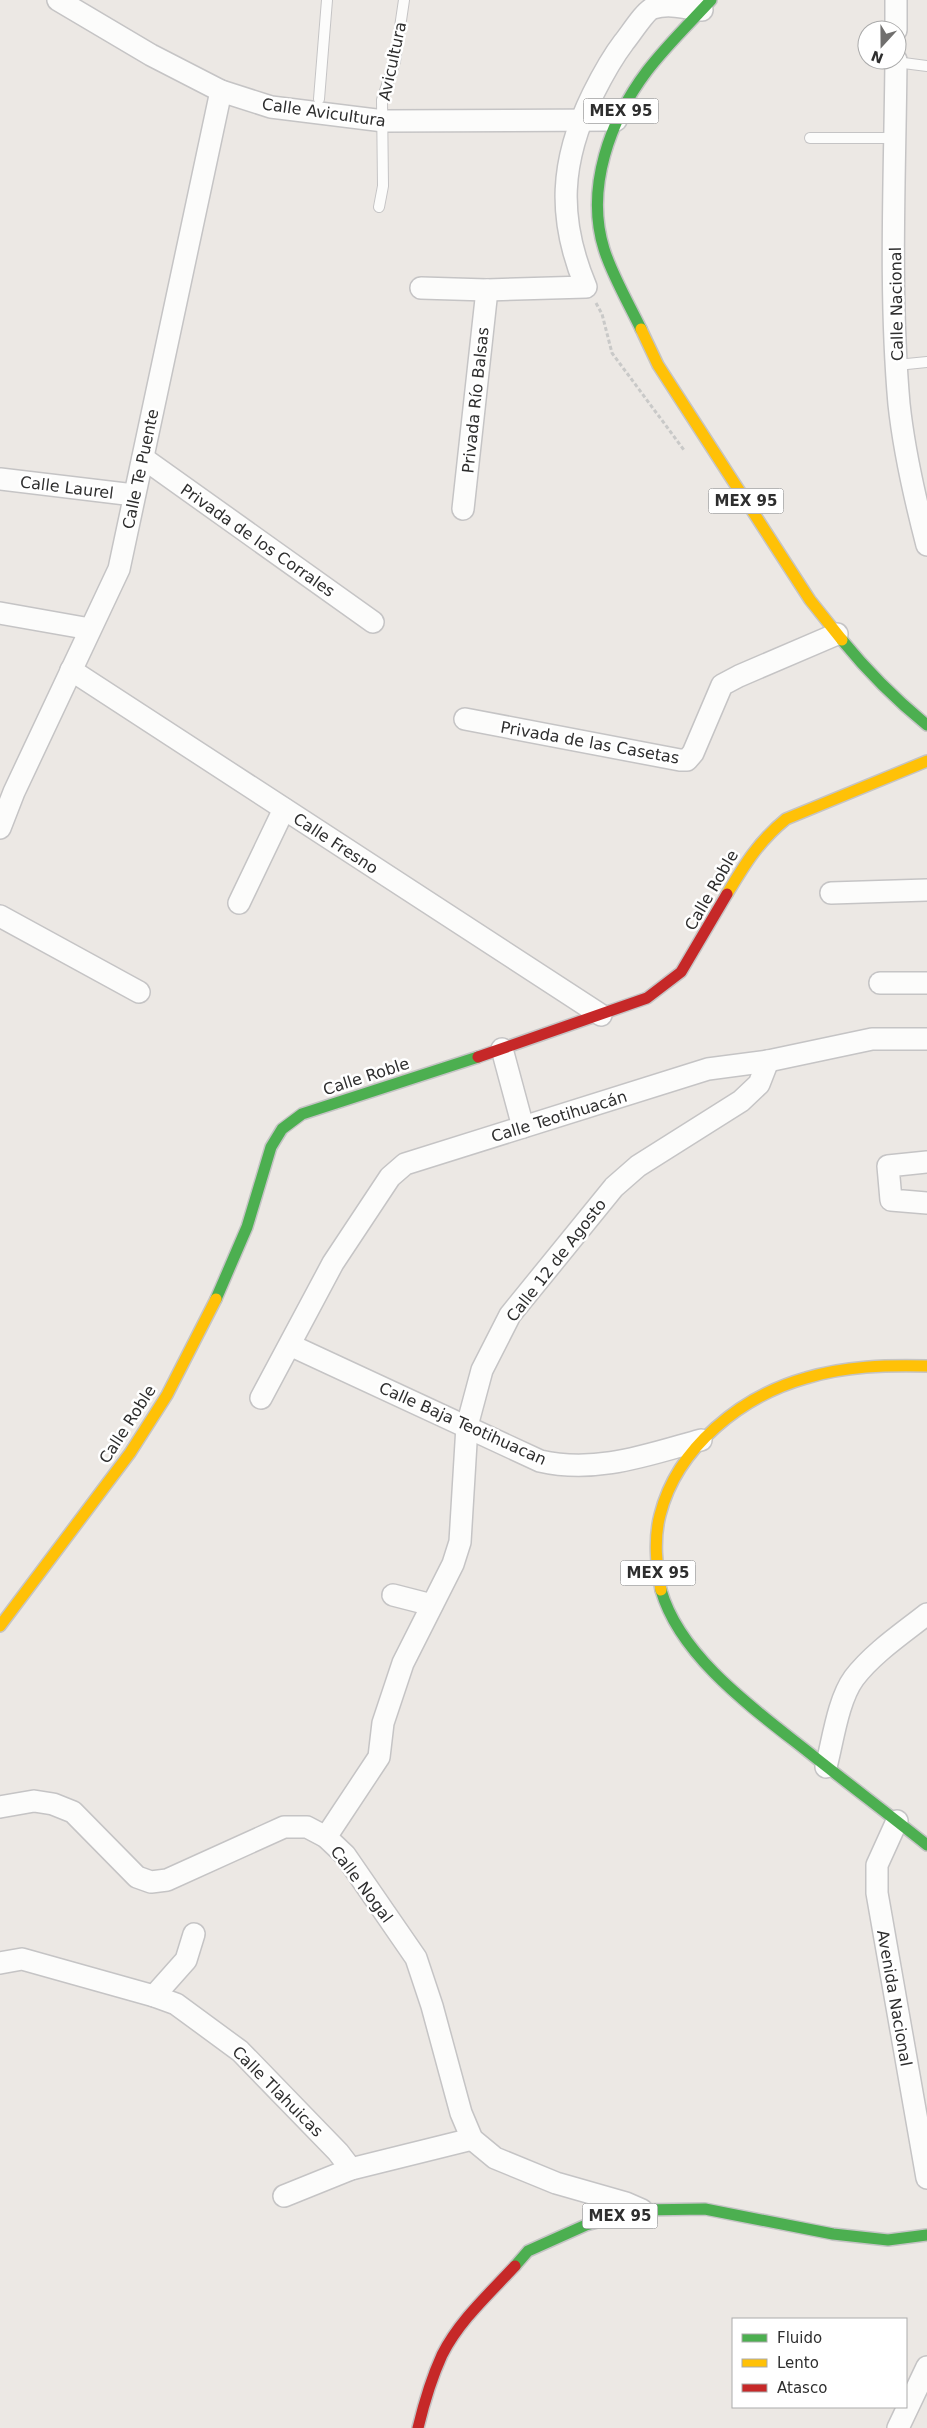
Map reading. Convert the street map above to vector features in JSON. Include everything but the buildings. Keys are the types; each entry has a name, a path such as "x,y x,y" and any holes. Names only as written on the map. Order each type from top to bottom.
{"main road":[{"name":"MEX 95","path":"707,5 647,71 616,120 599,177 598,219 604,250 658,365 810,600 870,674 902,705 927,725"},
{"name":"Calle Roble","path":"0,1626 130,1453 167,1395 219,1293 247,1227 271,1148 282,1129 302,1114 502,1049 647,998 681,972 752,852 769,833 786,819 927,761"},
{"name":"MEX 95","path":"927,1366 844,1369 791,1382 760,1398 725,1420 701,1440 675,1480 659,1515 656,1562 661,1593 672,1619 699,1654 737,1693 826,1767 927,1845"},
{"name":"MEX 95","path":"418,2428 428,2389 443,2354 464,2322 528,2251 586,2225 642,2210 705,2209 833,2234 888,2240 927,2235"}],"street":[{"name":"Calle Avicultura","path":"58,0 151,55 221,91 271,107 384,121 526,121 581,118 616,120"},
{"path":"896,0 896,20"},
{"path":"421,288 487,290 586,288 572,245 566,199 569,154 581,118 610,61 651,9 666,5 707,5"},
{"name":"Calle Nacional","path":"896,70 894,303 897,365 901,415 917,508 927,545"},
{"name":"Calle Te Puente","path":"0,828 14,792 119,568 221,91"},
{"name":"Privada Río Balsas","path":"463,509 487,290"},
{"name":"Privada de los Corrales","path":"143,458 373,622"},
{"name":"Calle Laurel","path":"0,479 134,495"},
{"path":"0,613 90,629"},
{"name":"Privada de las Casetas","path":"466,719 687,760 693,753 722,685 838,634"},
{"name":"Calle Fresno","path":"71,670 601,1015"},
{"path":"239,903 284,809"},
{"path":"831,893 927,890"},
{"path":"0,916 139,992"},
{"path":"880,983 927,983"},
{"name":"Calle Teotihuacán","path":"261,1398 333,1264 390,1177 405,1164 708,1070 768,1061 872,1039 927,1039"},
{"path":"502,1049 523,1127"},
{"name":"Calle 12 de Agosto","path":"326,1837 378,1757 383,1723 403,1663 453,1564 460,1542 466,1426 482,1370 510,1314 614,1187 638,1166 741,1101 759,1084 768,1061"},
{"path":"927,1162 894,1164 888,1166 887,1171 891,1200 927,1203"},
{"name":"Calle Baja Teotihuacan","path":"290,1345 540,1460 561,1466 586,1467 632,1459 701,1440"},
{"path":"393,1595 432,1605"},
{"path":"826,1767 845,1696 854,1678 877,1654 927,1614"},
{"name":"Calle Nogal","path":"0,1807 34,1802 53,1804 73,1812 137,1877 151,1882 167,1880 284,1827 307,1827 326,1837 345,1855 416,1958 432,2006 461,2113 472,2139"},
{"name":"Avenida Nacional","path":"897,1822 877,1866 877,1893 927,2178"},
{"path":"154,1996 186,1960 194,1934"},
{"name":"Calle Tlahuicas","path":"0,1962 22,1959 154,1996 176,2004 240,2051 338,2152 351,2170"},
{"path":"284,2196 351,2170 472,2139 495,2158 556,2184 626,2203 642,2210"},
{"path":"898,2428 927,2367"}],"lane":[{"path":"319,99 327,0"},
{"name":"Avicultura","path":"379,207 383,186 384,121 382,100 394,61 404,0"},
{"path":"907,63 927,66"},
{"path":"810,138 895,138"},
{"path":"897,365 927,362"}],"traffic: fast":[{"path":"641,329 607,259 599,226 598,202 604,156 622,111 647,71 711,0"},
{"path":"842,640 882,685 927,725"},
{"path":"216,1299 247,1227 271,1147 282,1129 302,1114 478,1057"},
{"path":"661,1590 671,1614 685,1638 702,1660 722,1680 765,1718 927,1845"},
{"path":"515,2266 528,2251 586,2225 642,2210 705,2209 833,2234 888,2240 927,2235"}],"traffic: slow":[{"path":"641,329 658,365 810,600 842,640"},
{"path":"727,894 746,863 760,845 786,819 927,761"},
{"path":"0,1626 130,1453 167,1395 216,1299"},
{"path":"661,1590 656,1552 660,1515 669,1490 681,1467 715,1428 736,1411 759,1397 782,1386 806,1378 866,1367 927,1366"}],"traffic: jam":[{"path":"478,1057 647,998 681,972 727,894"},
{"path":"418,2428 431,2382 449,2343 475,2308 515,2266"}]}
